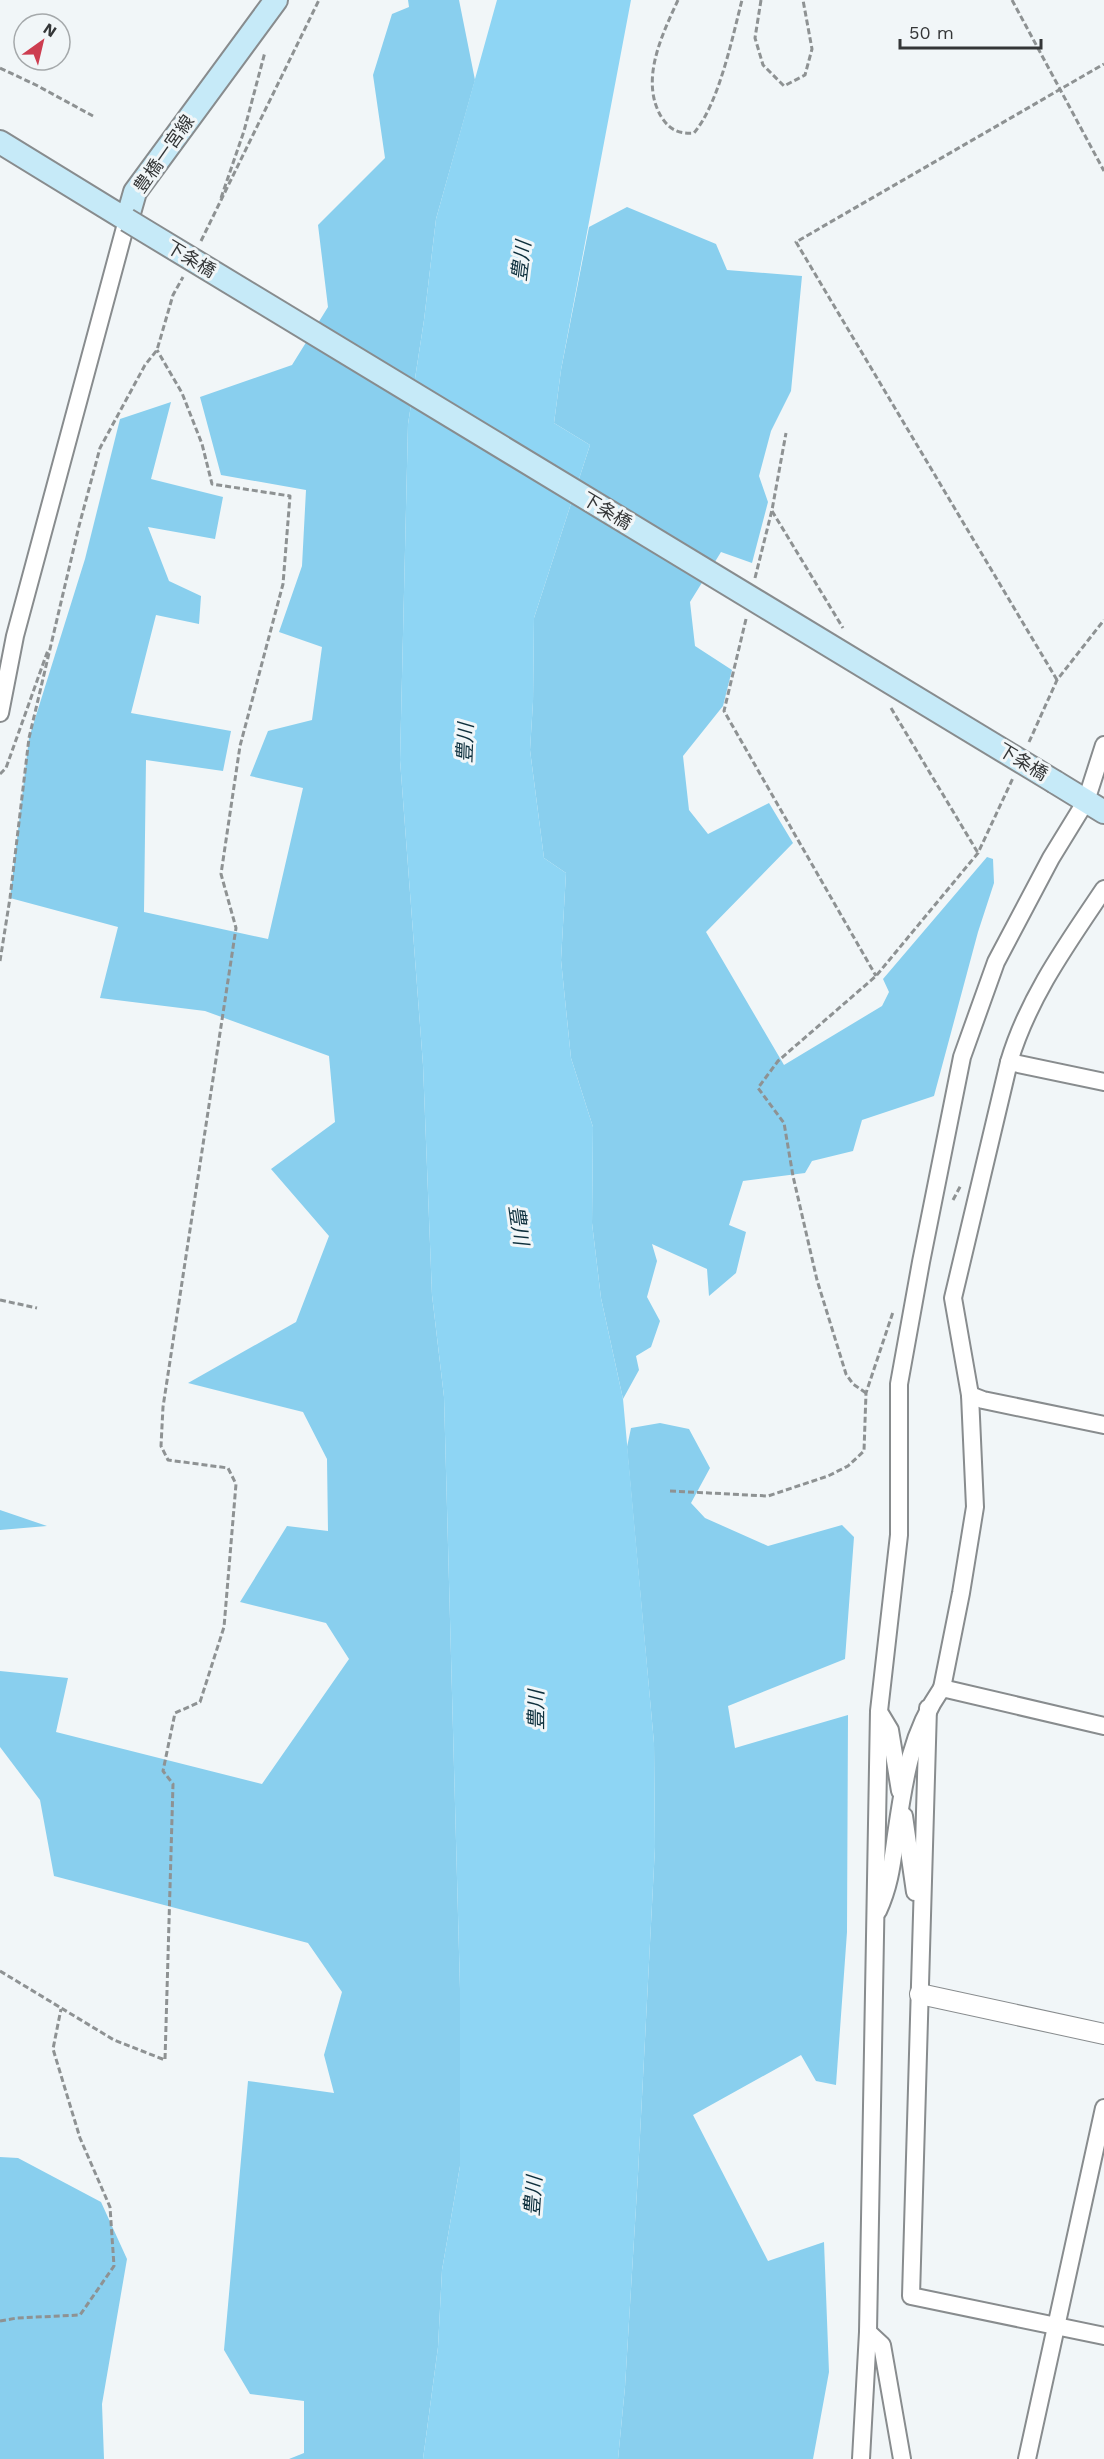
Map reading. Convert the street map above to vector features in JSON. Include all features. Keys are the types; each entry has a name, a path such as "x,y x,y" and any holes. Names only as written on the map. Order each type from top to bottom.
{"main road":[{"name":"豊橋一宮線","path":"127,220 135,192 276,0"},
{"path":"0,142 127,220"},
{"name":"下条橋","path":"127,220 1095,807"}],"street":[{"path":"0,713 15,636 127,220"},
{"path":"861,2459 868,2331 879,1711 899,1535 899,1384 921,1262 963,1057 996,962 1051,858 1095,807 1104,745"},
{"path":"875,1918 888,1889 902,1796 915,1737 928,1708 942,1688 975,1507 970,1395 953,1298 1016,1039 1049,971 1104,888"},
{"path":"1009,1062 1104,1082"},
{"path":"970,1395 983,1400 1104,1425"},
{"path":"942,1688 1104,1726"},
{"path":"928,1708 911,2296 1104,2336"},
{"path":"879,1711 890,1730 902,1796 921,1937"},
{"path":"920,1994 1104,2034"},
{"path":"1027,2459 1104,2108"},
{"path":"868,2331 882,2345 902,2459"}],"path":[{"path":"200,243 319,0"},
{"path":"678,0 660,44 654,67 652,92 669,128 682,134 694,133 703,122 714,95 742,0"},
{"path":"761,0 755,39 763,65 784,86 805,75 812,49 803,0"},
{"path":"1012,0 1104,171"},
{"path":"216,211 244,131 266,50"},
{"path":"1057,680 796,242 1104,64"},
{"path":"0,68 93,116"},
{"path":"0,961 29,738 100,448 145,365 157,350 173,295 184,274"},
{"path":"0,1971 114,2040 165,2060 173,1784 163,1771 175,1713 200,1702 224,1628 236,1484 228,1468 168,1460 161,1446 163,1407 236,928 221,874 240,746 283,584 290,496 212,484 202,444 182,393 157,350"},
{"path":"753,588 772,510 786,434"},
{"path":"748,610 724,711 876,976"},
{"path":"1028,745 1057,680 1104,620"},
{"path":"0,774 6,768 53,637"},
{"path":"866,1393 852,1384 846,1374 817,1280 793,1176 784,1123 759,1088 778,1061 876,976 978,853 1013,778"},
{"path":"0,1300 37,1308"},
{"path":"670,1491 768,1496 848,1467 864,1450 866,1393 895,1306"},
{"path":"0,2321 80,2315 114,2266 110,2207 80,2138 53,2049 61,2009"}],"shaded area":[{"path":"408,0 459,0 475,80 436,219 408,424 400,760 423,1065 432,1295 444,1397 460,1989 460,2166 442,2270 438,2347 423,2459 289,2459 304,2453 304,2401 250,2394 224,2350 248,2081 334,2093 324,2055 342,1992 308,1943 54,1876 40,1800 0,1747 0,1671 68,1678 56,1732 262,1784 349,1659 326,1623 240,1602 287,1526 328,1531 327,1459 303,1412 188,1383 296,1322 329,1236 271,1169 335,1122 329,1056 205,1011 100,998 118,927 10,898 29,738 85,559 120,419 171,402 151,479 223,497 215,539 148,527 169,581 201,596 199,624 156,615 131,713 231,731 223,771 146,760 144,912 268,939 303,788 250,776 268,731 312,720 322,647 279,632 302,566 306,490 221,475 200,397 292,365 328,307 318,225 385,158 373,75 392,14 409,7"},
{"path":"627,207 716,244 727,270 802,276 791,391 771,431 759,476 768,502 752,563 721,552 690,602 695,646 732,670 723,706 683,756 689,810 708,834 769,803 793,843 706,932 784,1065 882,1006 889,992 883,979 987,857 993,859 994,883 978,932 934,1096 862,1120 853,1151 812,1161 805,1173 743,1181 729,1225 746,1232 736,1273 709,1296 707,1269 652,1244 657,1261 647,1297 660,1321 651,1347 636,1356 639,1370 623,1399 601,1298 592,1223 593,1127 571,1058 561,960 566,873 544,858 530,750 534,618 590,445 554,423 561,370 589,227"},
{"path":"660,1423 689,1429 710,1468 691,1503 705,1518 768,1546 842,1525 854,1537 845,1659 728,1706 735,1748 848,1715 847,1932 836,2085 816,2081 801,2055 693,2115 768,2261 824,2242 829,2372 813,2459 618,2459 625,2387 638,2174 655,1847 654,1743 627,1447 631,1428"},
{"path":"0,1510 47,1526 0,1530"},
{"path":"0,2157 18,2158 101,2202 127,2259 102,2404 104,2459 0,2459"}],"water":[{"name":"豊川","path":"497,0 631,0 561,370 554,423 590,445 534,618 530,750 544,858 566,873 561,960 571,1058 593,1127 592,1223 601,1298 623,1399 654,1743 655,1847 638,2174 625,2387 618,2459 423,2459 438,2347 442,2270 460,2166 460,1989 444,1397 432,1295 423,1065 400,760 408,424 436,219"}]}
